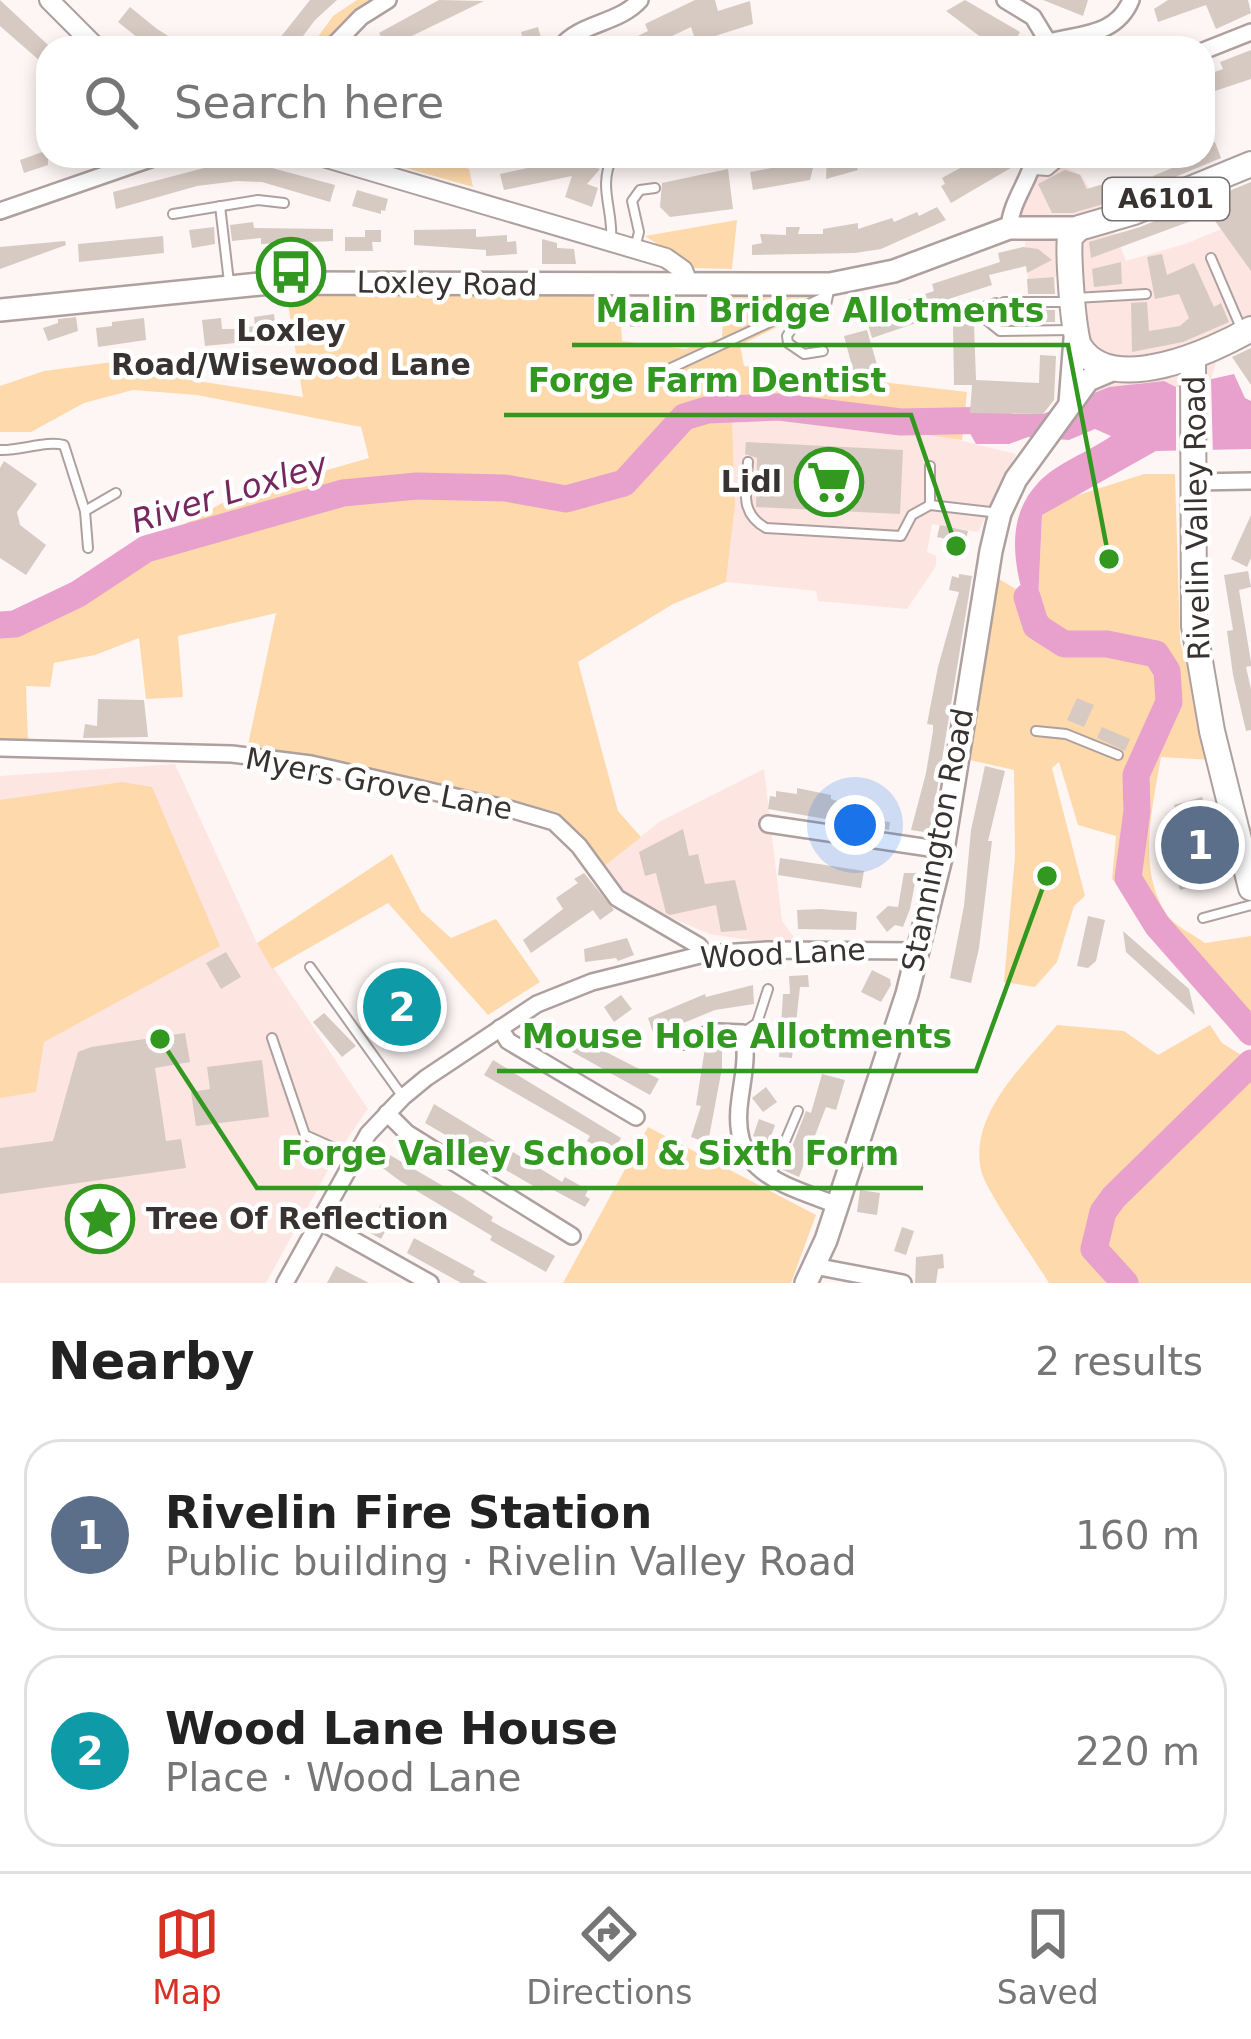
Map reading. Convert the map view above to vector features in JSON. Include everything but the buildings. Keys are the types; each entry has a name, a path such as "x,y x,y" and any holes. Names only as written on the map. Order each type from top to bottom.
{"main road":[{"name":"A6101","path":"1080,342 1068,259 1070,237 1079,228 1134,212 1251,164"},
{"name":"Loxley Road","path":"0,310 229,284 830,284 894,271 1020,229 1079,228"},
{"path":"1020,229 1057,246 1068,259"},
{"path":"1070,404 1080,342 1114,369 1193,369 1247,331"},
{"name":"Stannington Road","path":"810,1275 918,951 943,850 1000,513 1016,478 1088,380 1114,369"},
{"name":"Rivelin Valley Road","path":"1193,369 1194,626 1212,731 1251,888"}],"street":[{"path":"343,36 388,0"},
{"path":"571,36 627,14 640,0"},
{"path":"1005,0 1033,17 1045,36"},
{"path":"1079,36 1111,27 1123,18 1131,0"},
{"path":"51,1 85,36"},
{"path":"1215,46 1251,32"},
{"path":"0,211 124,168"},
{"path":"361,168 676,263 688,283"},
{"path":"1020,229 1011,207 1030,168"},
{"path":"1193,471 1251,482"},
{"name":"Myers Grove Lane","path":"0,748 232,754 311,764 513,810 554,822 579,846 617,898 699,946 704,954"},
{"path":"768,824 943,850"},
{"name":"Wood Lane","path":"285,1283 354,1157 387,1113 500,1028 566,990 704,954 918,951"},
{"path":"500,1028 508,1041 636,1117"},
{"path":"682,1041 719,1032 743,1033 747,1054 737,1121 748,1158 770,1179 837,1205"},
{"path":"387,1113 407,1133 572,1236"},
{"path":"318,1220 430,1283"},
{"path":"810,1275 903,1283"}],"lane":[{"path":"608,168 604,180 611,242"},
{"path":"634,249 639,232 632,200 640,190 655,188"},
{"path":"173,214 258,200 284,202"},
{"path":"220,206 229,284"},
{"path":"1211,258 1247,331"},
{"path":"823,351 804,354 788,343 787,336 795,324 826,305 830,284"},
{"path":"656,375 822,298 830,284"},
{"path":"952,316 1000,303 1146,294"},
{"path":"974,310 1000,331 1080,342"},
{"path":"0,450 53,443 64,446 85,511 88,548"},
{"path":"748,462 745,506 750,519 766,528 901,536 912,515 930,505 1000,513"},
{"path":"930,466 930,505"},
{"path":"85,511 116,493"},
{"path":"1036,730 1066,734 1118,755"},
{"path":"1203,918 1251,905"},
{"path":"310,967 403,1097"},
{"path":"743,1033 757,1022 768,989"},
{"path":"272,1038 305,1135 354,1157"},
{"path":"770,1179 798,1111"}],"shaded area":[{"path":"357,0 377,0 354,14 333,36 319,36 333,16"},
{"path":"406,168 466,168 473,187"},
{"path":"1065,168 1081,175 1111,222 1126,261 1251,217 1251,329 1221,345 1211,379 1176,387 1164,381 1109,387 1088,398 1058,397 1075,302 1070,276 1028,279 1024,229 1011,207 1031,170"},
{"path":"737,220 732,269 693,268 645,236"},
{"path":"286,292 619,292 622,341 685,349 722,338 724,292 815,293 790,321 740,345 744,366 967,392 962,440 897,425 732,417 735,505 726,582 673,604 578,662 618,811 641,837 602,868 581,834 557,812 350,763 248,745 276,613 178,636 183,697 146,699 139,638 95,655 54,663 50,687 26,686 28,743 0,739 0,615 71,600 114,574 150,543 233,497 369,458 361,427 197,395 133,390 84,403 31,432 0,432 0,386 44,371 136,359 184,379 303,397"},
{"path":"1234,374 1251,401 1251,449 1156,451 1042,515 1038,603 1050,620 1034,629 1015,554 1015,535 1026,499 1045,476 1111,436 1095,429 1069,440 1028,437 1009,444 976,444 963,421 977,414 1043,414 1109,387 1164,381 1176,387"},
{"path":"732,417 897,425 1016,454 978,532 932,524 927,552 936,556 936,566 907,609 818,601 816,591 726,582 735,505"},
{"path":"1144,474 1175,474 1180,641 1212,760 1161,757 1149,837 1152,878 1167,915 1205,943 1251,936 1251,1041 1241,1036 1205,985 1112,879 1116,836 1078,825 1059,762 1052,768 1085,896 1074,906 1057,962 1035,987 1004,982 1015,856 1014,770 970,760 997,578 1038,602 1042,515 1069,498"},
{"path":"175,764 257,943 368,1109 338,1152 266,1283 0,1283 0,776"},
{"path":"764,769 782,921 802,948 710,934 662,914 621,888 602,868 659,822"},
{"path":"122,782 152,787 220,946 44,1042 36,1092 0,1098 0,800"},
{"path":"392,854 421,911 451,938 496,919 540,982 488,1015 388,903 272,969 257,943"},
{"path":"1057,1025 1124,1031 1158,1055 1210,1025 1222,1043 1251,1061 1251,1283 1049,1283 991,1193 979,1149 983,1129 1002,1092"},
{"path":"648,1127 816,1215 791,1283 563,1283"}],"pier":[{"path":"1211,379 1213,458 1176,458 1176,387"}],"waterway":[{"name":"River Loxley","path":"0,625 15,624 78,594 146,549 343,493 417,486 505,488 566,499 624,483 684,417 707,410 779,407 901,422 1000,420"},
{"path":"1027,597 1036,626 1064,644 1107,644 1156,654 1167,671 1169,702 1136,775 1137,811 1128,878 1157,925 1251,1032"},
{"path":"1125,1283 1094,1249 1103,1212 1251,1063"}],"place":[{"name":"Loxley Road/Wisewood Lane","path":"291,272"},
{"name":"Lidl","path":"829,482"},
{"name":"Forge Farm Dentist","path":"956,546"},
{"name":"Malin Bridge Allotments","path":"1109,559"},
{"name":"Rivelin Fire Station","path":"1200,845"},
{"name":"Mouse Hole Allotments","path":"1047,876"},
{"name":"Wood Lane House","path":"402,1007"},
{"name":"Forge Valley School & Sixth Form","path":"160,1039"},
{"name":"Tree Of Reflection","path":"100,1219"}]}
